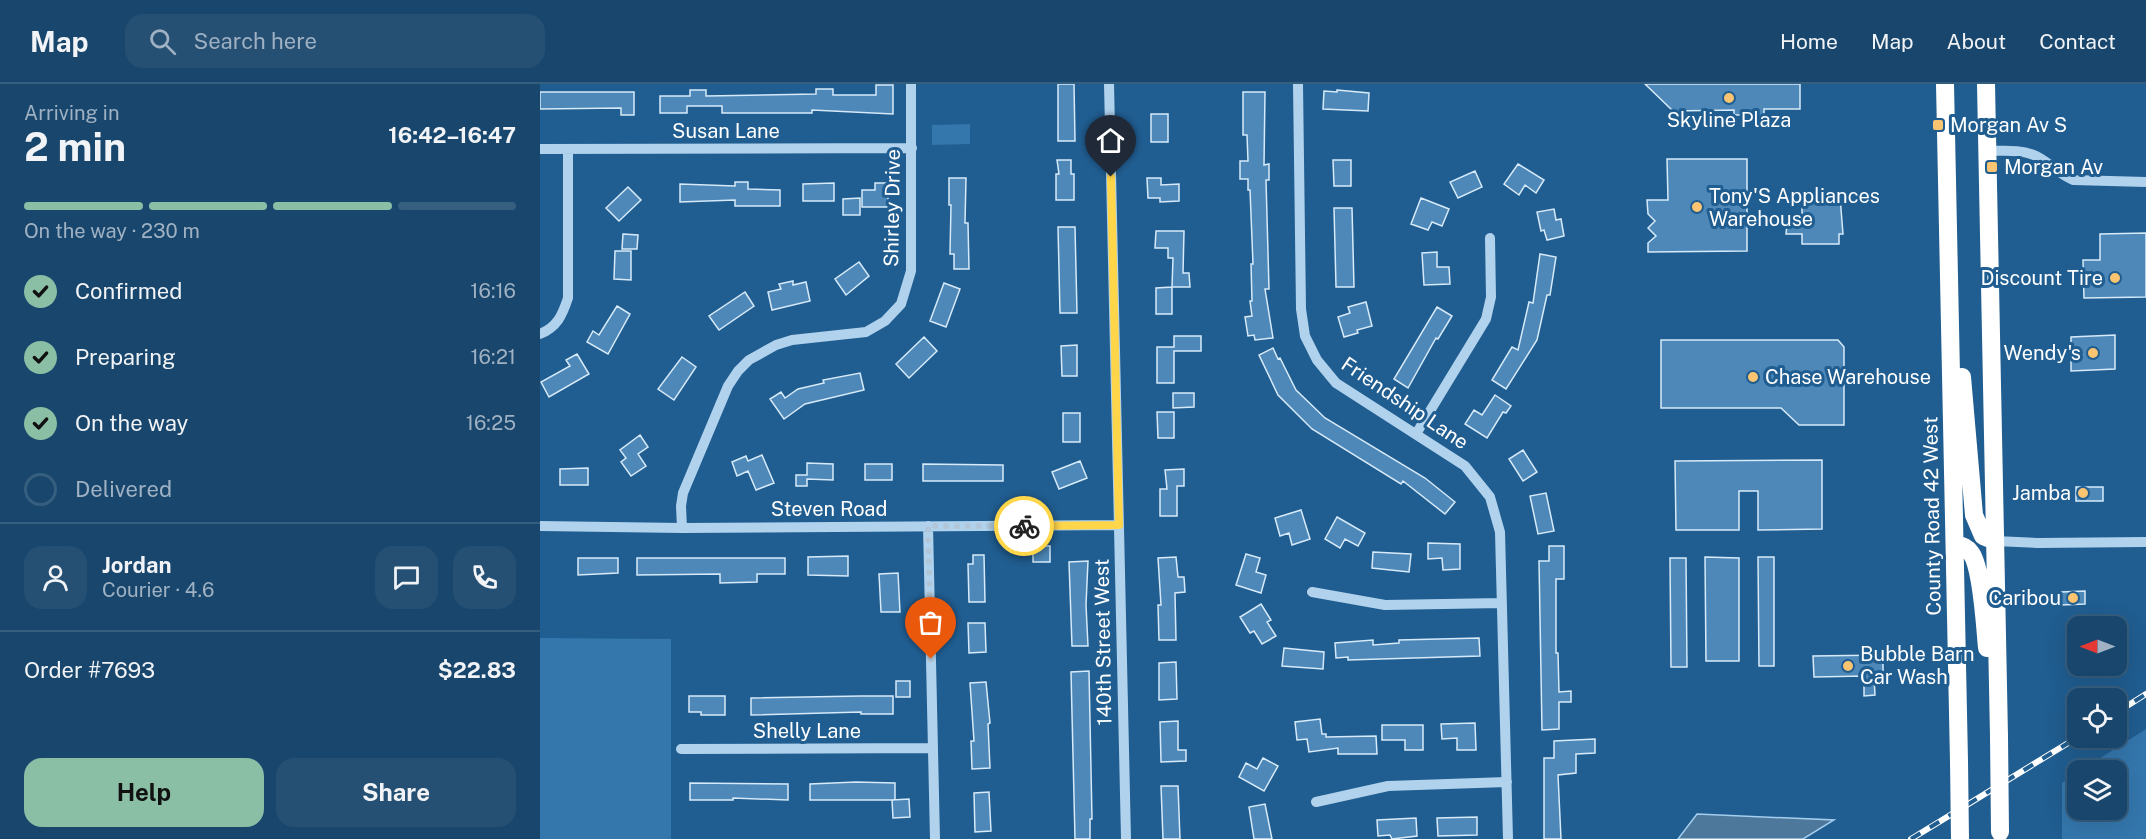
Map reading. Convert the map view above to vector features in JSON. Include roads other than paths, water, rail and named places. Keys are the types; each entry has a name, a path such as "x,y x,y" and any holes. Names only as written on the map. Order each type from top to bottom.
{"highway":[{"name":"County Road 42 West","path":"1945,84 1960,839"},
{"path":"1986,84 2000,835"},
{"path":"1950,271 1966,412 1974,515 1983,536 1995,541"},
{"path":"1955,544 1966,547 1973,555 1977,570 1999,736"}],"street":[{"name":"Shirley Drive","path":"682,528 683,493 728,386 738,371 760,352 792,340 866,332 885,321 901,304 911,272 911,84"},
{"name":"140th Street West","path":"1109,84 1126,839"},
{"name":"Friendship Lane","path":"1298,84 1301,309 1305,336 1317,360 1335,382 1465,466 1490,497 1500,532 1508,839"},
{"name":"Susan Lane","path":"540,149 912,148"},
{"path":"540,334 552,329 562,315 568,298 568,149"},
{"path":"1988,151 2028,153 2037,156 2065,177 2073,180 2146,182"},
{"path":"1416,434 1486,320 1491,297 1490,238"},
{"name":"Steven Road","path":"540,526 682,528 1119,525"},
{"path":"928,526 934,839"},
{"path":"1995,541 2146,542"},
{"path":"1312,592 1385,605 1502,603"},
{"name":"Shelly Lane","path":"681,749 933,748"},
{"path":"1316,802 1388,786 1507,782"}],"railway":[{"path":"2127,706 2146,694"},
{"path":"1911,839 2067,744"}],"place":[{"name":"Skyline Plaza","path":"1729,98"},
{"name":"Morgan Av S","path":"1938,125"},
{"name":"Morgan Av","path":"1992,167"},
{"name":"Tony'S Appliances Warehouse","path":"1697,207"},
{"name":"Discount Tire","path":"2115,278"},
{"name":"Wendy's","path":"2093,353"},
{"name":"Chase Warehouse","path":"1753,377"},
{"name":"Jamba","path":"2083,493"},
{"name":"Caribou","path":"2073,598"},
{"name":"Bubble Barn Car Wash","path":"1848,666"}]}
